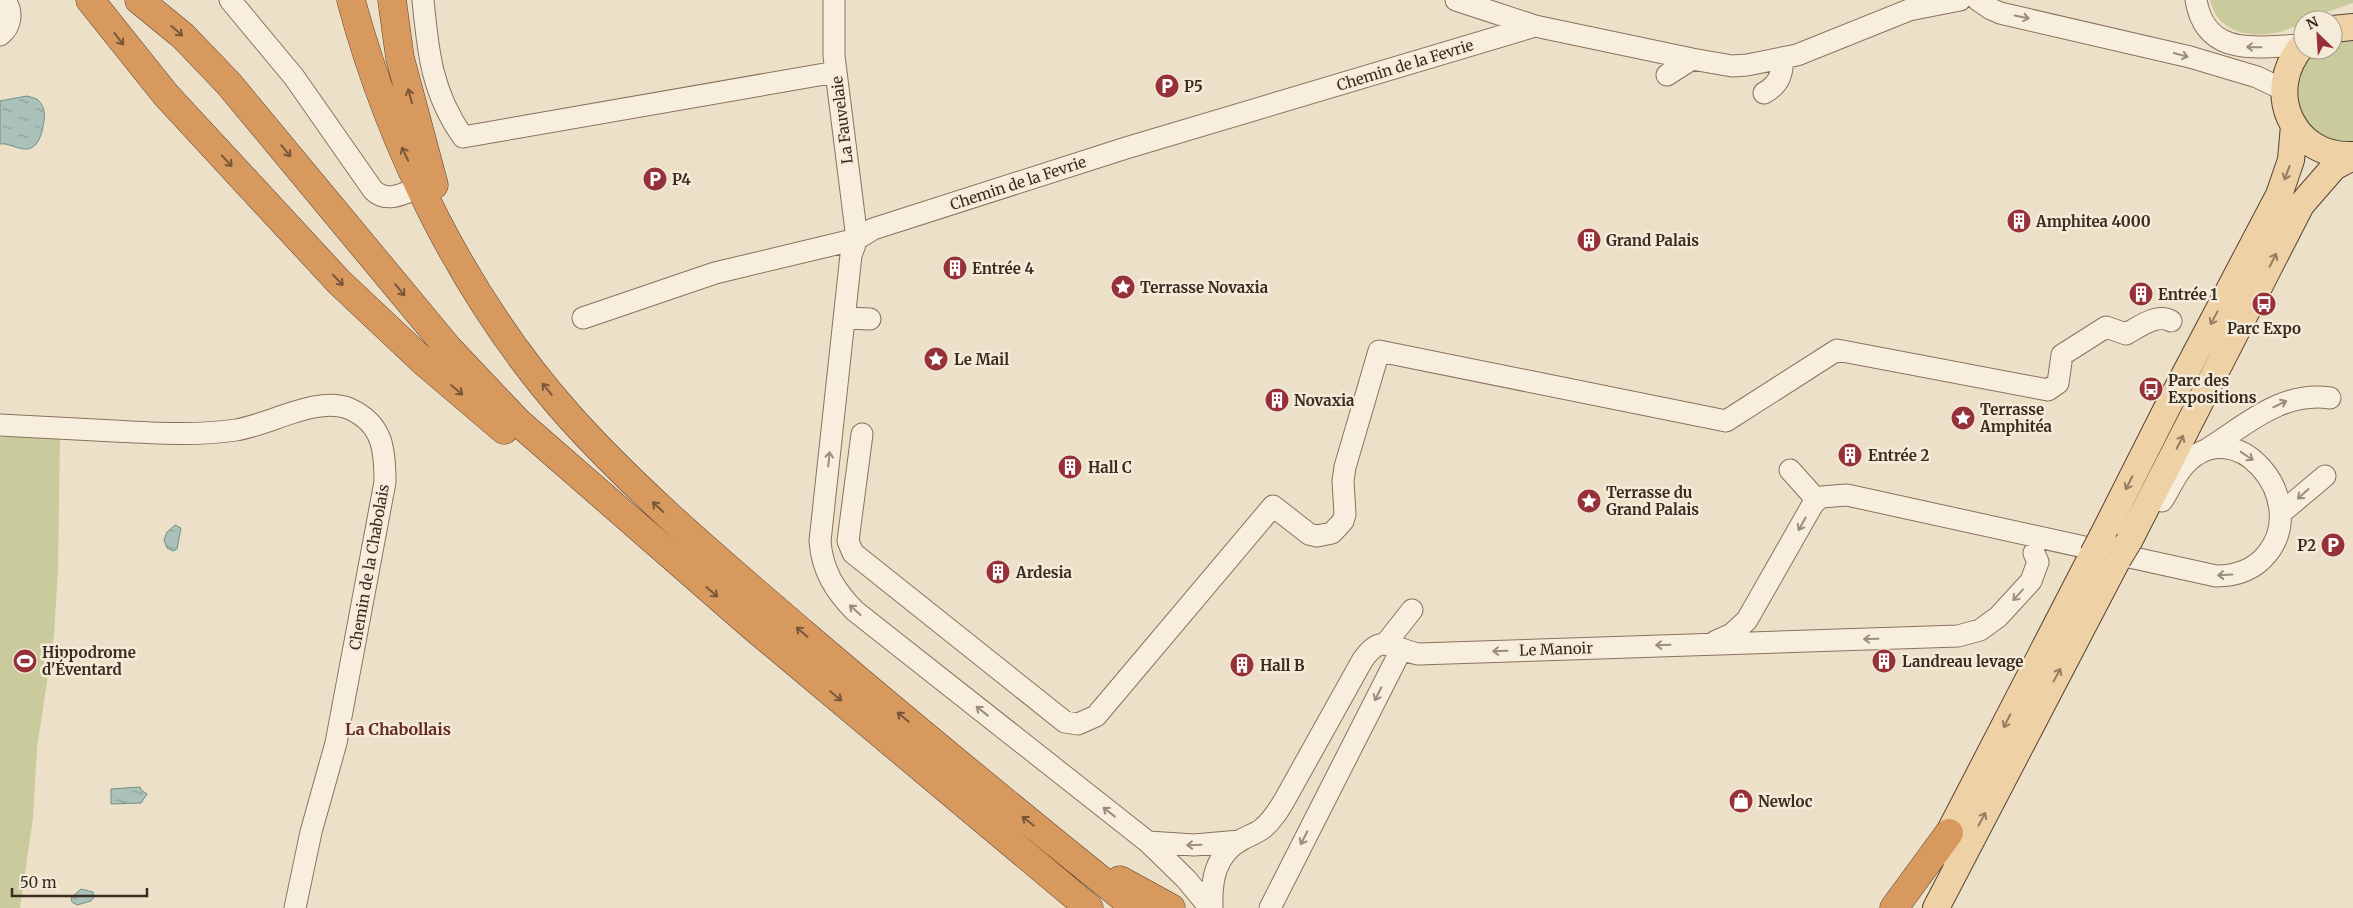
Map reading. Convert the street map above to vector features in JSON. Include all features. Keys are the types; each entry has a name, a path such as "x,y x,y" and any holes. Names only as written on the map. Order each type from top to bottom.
{"highway":[{"path":"90,0 166,95 339,282 424,362 550,469 580,478"},
{"path":"139,0 183,36 207,60 274,136 448,348 518,422 752,626 1089,908"},
{"path":"351,0 363,44 385,107 420,187 450,244 491,313 517,350 568,415 616,466 694,540 796,627 1136,908"},
{"path":"392,0 400,58 450,244"},
{"path":"975,811 1066,908"},
{"path":"1894,908 1949,833"},
{"path":"1066,851 1171,908"}],"main road":[{"path":"2293,60 2289,66 2284,90 2286,108 2294,125 2307,140 2318,148 2353,156"},
{"path":"1910,908 2167,408 2279,195 2292,160 2294,125"},
{"path":"1936,908 2302,205 2334,168 2353,156"}],"street":[{"path":"0,34 9,23 9,8 4,0"},
{"path":"230,0 294,77 378,195 391,197 420,187"},
{"path":"424,0 434,78 449,117 463,137 836,72"},
{"name":"La Fauvelaie","path":"834,0 836,72 857,239"},
{"path":"1456,0 1535,26"},
{"name":"Chemin de la Fevrie","path":"583,318 715,273 857,239 871,230 1126,148 1535,26 1732,66 1782,60 1909,10 1960,0"},
{"path":"1978,0 1991,10 2000,13 2190,57 2257,77 2284,90"},
{"path":"2196,0 2202,22 2217,38 2227,43 2248,47 2293,45"},
{"path":"1667,75 1692,59"},
{"path":"1764,93 1778,81 1783,66 1782,60"},
{"path":"857,239 852,255 820,542 821,557 829,579 842,598 855,611 1148,842 1186,879 1211,908"},
{"path":"845,318 870,319"},
{"path":"862,434 848,541 853,554 1065,722 1078,724 1096,716 1272,506 1309,534 1325,535 1338,527 1345,514 1343,481 1345,467 1379,351 1726,421 1837,350 2048,390 2058,383 2062,355 2106,327 2126,334 2157,319 2167,318 2171,321"},
{"path":"2127,544 2160,506 2182,468 2287,401 2309,397 2330,398"},
{"name":"Chemin de la Chabolais","path":"0,425 196,434 238,430 327,405 348,408 367,418 376,430 383,444 385,482 372,562 336,743 311,832 295,908"},
{"path":"1790,470 1826,498 1847,495 2216,576 2234,575 2244,571 2263,558 2276,541 2281,513 2276,492 2271,482 2252,459 2236,450 2209,449"},
{"path":"2281,513 2325,476"},
{"path":"1712,643 1732,634 1747,620 1826,498"},
{"name":"Le Manoir","path":"1394,647 1418,654 1958,636 1980,630 1998,617 2031,581 2038,562 2041,548 1826,498"},
{"path":"1270,908 1412,610"},
{"path":"1211,908 1211,889 1214,872 1222,858 1240,841 1254,834 1271,820 1284,801 1362,661 1377,644 1394,647"},
{"path":"1148,842 1188,845 1240,841"}],"green space":[{"path":"2210,0 2353,0 2353,3 2332,10 2293,10 2293,27 2263,34 2249,34 2235,30 2224,24 2215,14"},
{"path":"2353,37 2353,144 2330,141 2303,121 2294,83 2307,60 2343,60 2343,38"},
{"name":"Hippodrome d'Éventard","path":"0,437 60,437 58,569 54,636 37,748 33,818 20,908 0,908"}],"water":[{"path":"27,96 37,99 44,109 43,126 38,142 35,146 25,149 0,144 0,101"},
{"path":"175,525 181,528 177,549 173,551 167,548 164,540 167,532"},
{"path":"140,787 147,794 141,803 111,804 111,789"},
{"path":"81,889 93,892 94,897 91,901 77,905 72,902 71,898"}],"place":[{"name":"P5","path":"1167,86"},
{"name":"P4","path":"655,179"},
{"name":"Amphitea 4000","path":"2019,221"},
{"name":"Grand Palais","path":"1589,240"},
{"name":"Entrée 4","path":"955,268"},
{"name":"Terrasse Novaxia","path":"1123,287"},
{"name":"Entrée 1","path":"2141,294"},
{"name":"Parc Expo","path":"2264,304"},
{"name":"Le Mail","path":"936,359"},
{"name":"Parc des Expositions","path":"2151,389"},
{"name":"Novaxia","path":"1277,400"},
{"name":"Terrasse Amphitéa","path":"1963,418"},
{"name":"Entrée 2","path":"1850,455"},
{"name":"Hall C","path":"1070,467"},
{"name":"Terrasse du Grand Palais","path":"1589,501"},
{"name":"P2","path":"2333,545"},
{"name":"Ardesia","path":"998,572"},
{"name":"Hippodrome d'Éventard","path":"25,661"},
{"name":"Landreau levage","path":"1884,661"},
{"name":"Hall B","path":"1242,665"},
{"name":"Newloc","path":"1741,801"}],"district":[{"name":"La Chabollais","path":"398,729"}]}
